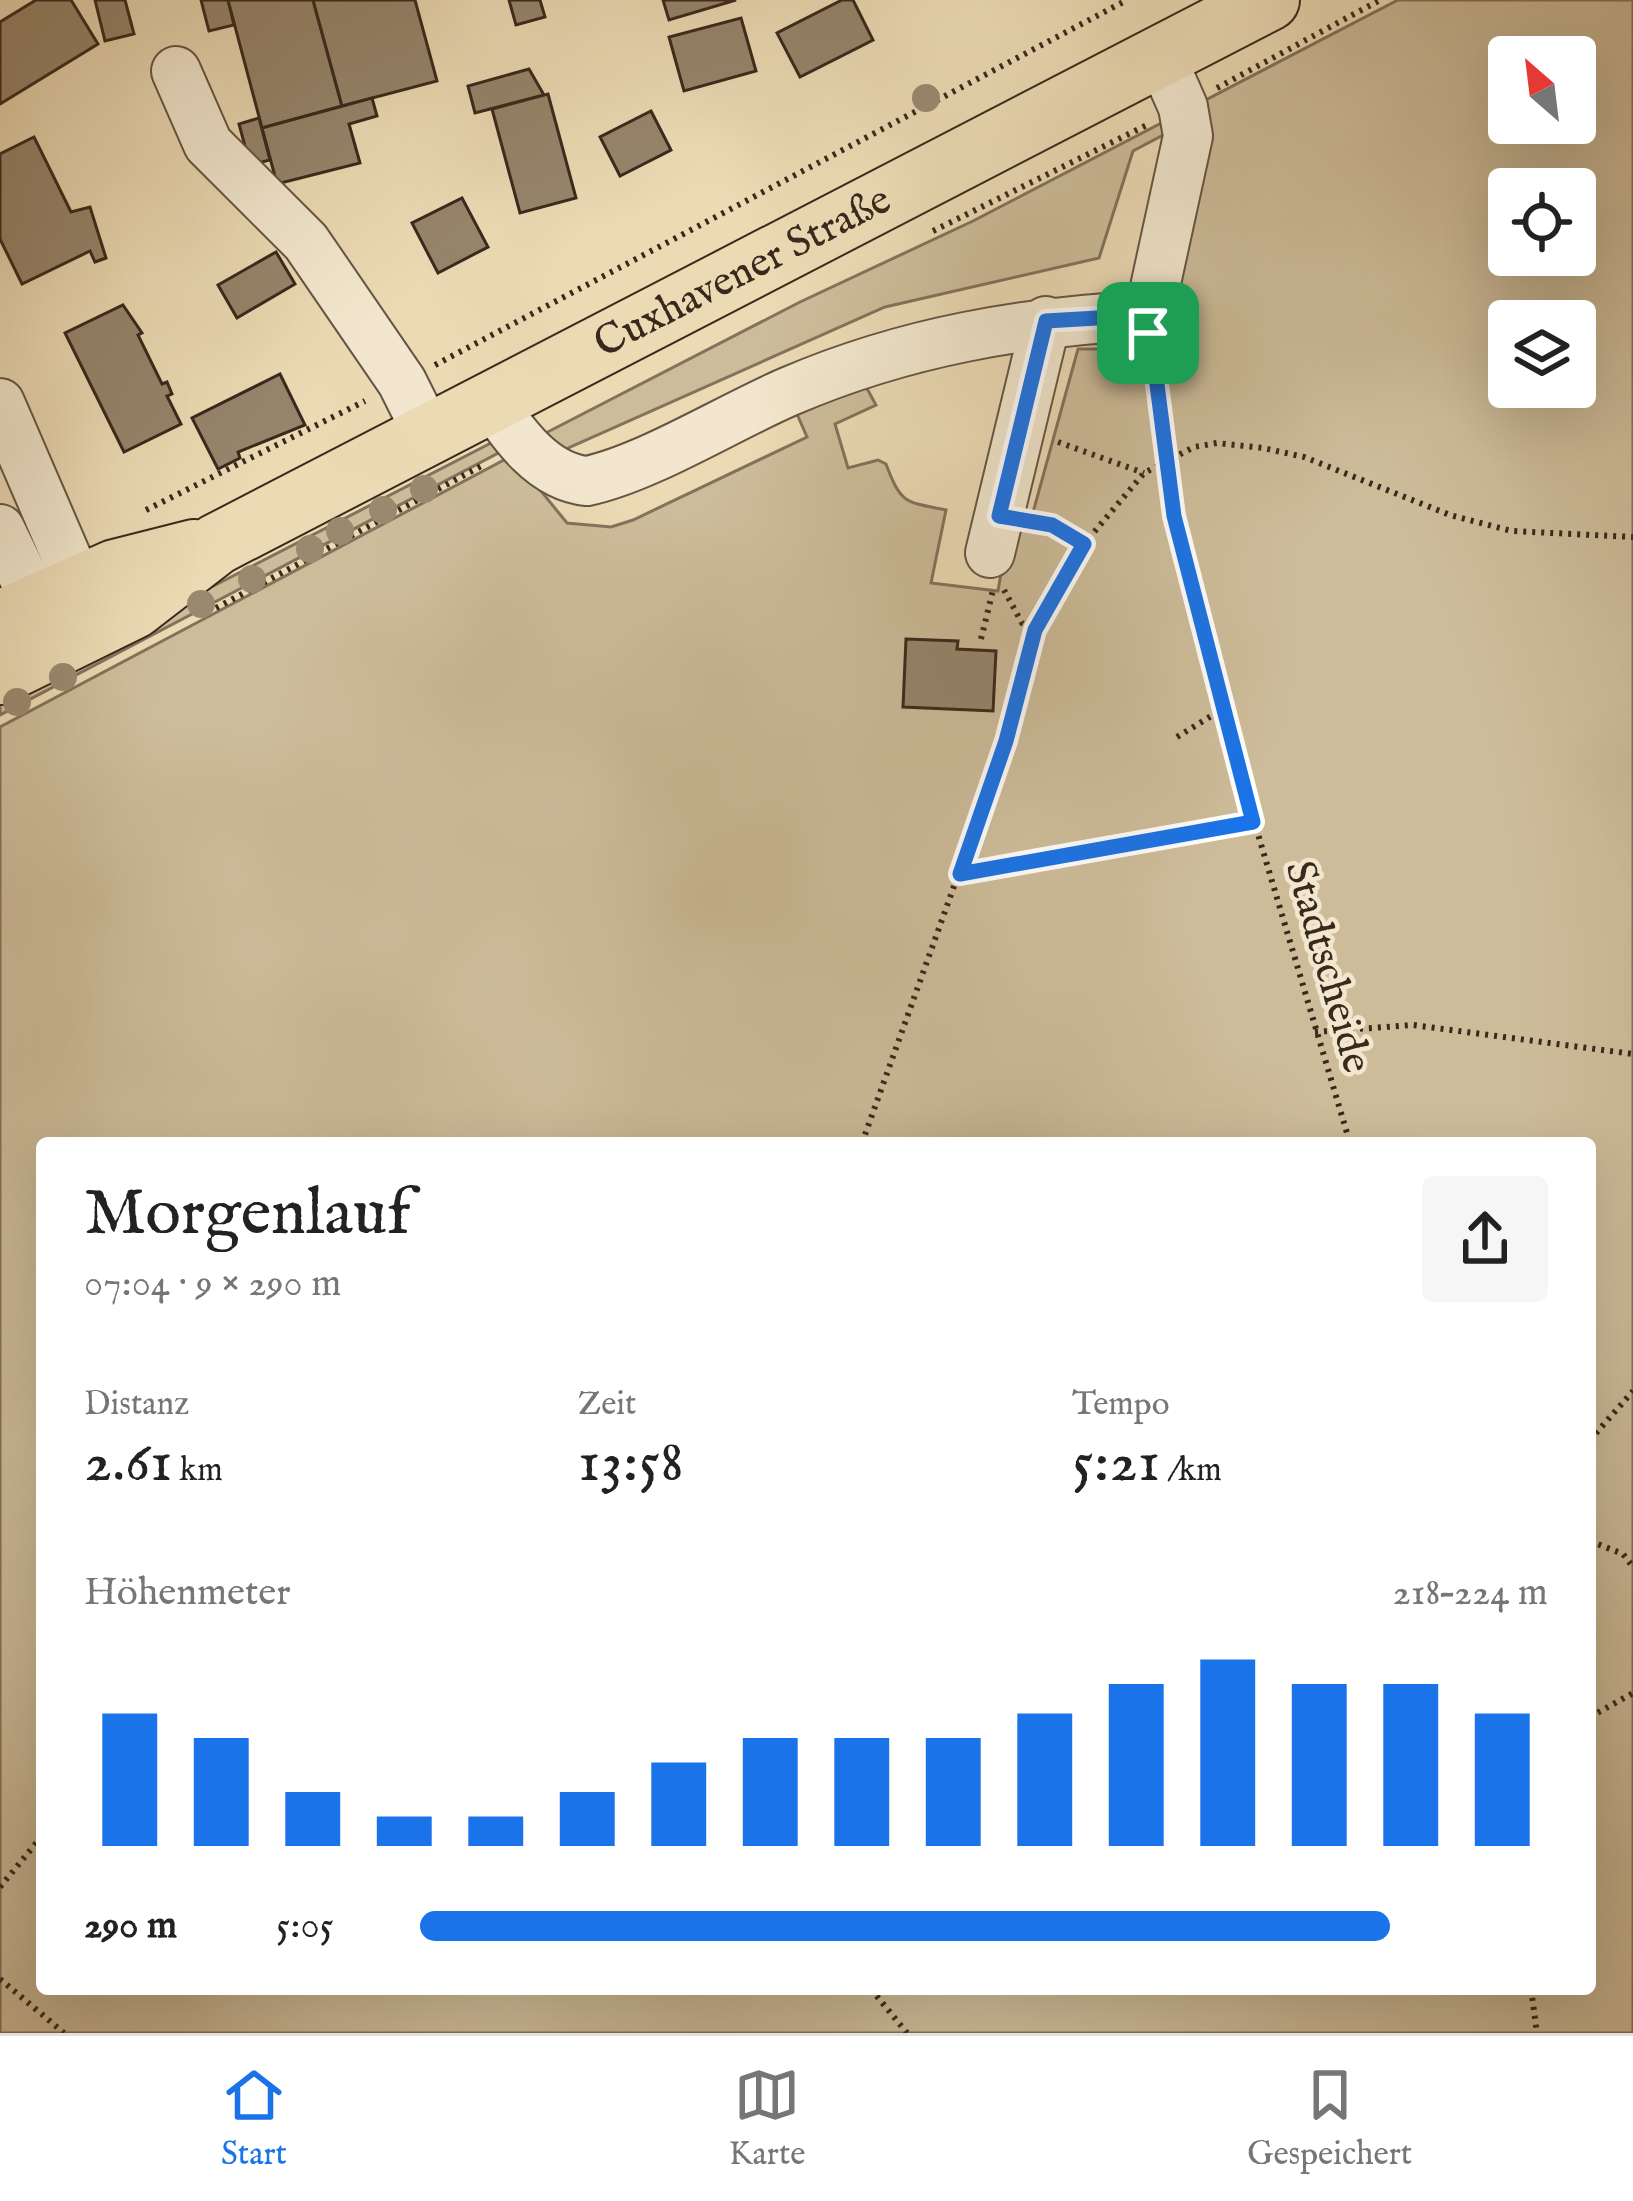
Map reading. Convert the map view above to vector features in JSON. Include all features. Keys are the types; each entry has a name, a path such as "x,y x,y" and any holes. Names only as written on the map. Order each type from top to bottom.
{"main road":[{"name":"Cuxhavener Straße","path":"0,674 134,608 415,408 505,422 1172,82 1269,0"},
{"name":"Cuxhavener Straße","path":"38,604 115,570 218,544"}],"lane":[{"path":"176,71 208,144 306,242 415,408"},
{"path":"505,422 570,478 597,478 883,355 1046,321 1148,315 1188,136 1172,82"},
{"path":"995,558 1046,321"},
{"path":"0,404 38,604"},
{"path":"0,529 38,604"}],"path":[{"path":"142,512 415,408 1127,0"},
{"path":"918,238 1172,82 1380,0"},
{"name":"Stadtscheide","path":"1148,315 1174,516 1221,710 1348,1137"},
{"path":"213,610 426,499 505,422"},
{"path":"1020,431 1144,473"},
{"path":"864,1137 1006,741 1035,630 1084,544 1144,473 1165,459 1217,443 1263,448 1304,457 1450,515 1512,531 1633,537"},
{"path":"995,558 1052,525 1084,544"},
{"path":"995,558 1022,623 1035,630"},
{"path":"981,639 995,558"},
{"path":"1177,737 1221,710"},
{"path":"960,874 1253,822"},
{"path":"1315,1032 1413,1024 1633,1054"},
{"path":"1596,1433 1633,1391"},
{"path":"1596,1543 1623,1554 1633,1567"},
{"path":"1596,1714 1633,1693"},
{"path":"0,1887 36,1843"},
{"path":"0,1979 64,2033"},
{"path":"876,1995 907,2033"},
{"path":"1532,1995 1538,2033"}],"shaded area":[{"path":"1398,0 1633,0 1633,2033 0,2033 0,727 504,460 515,459 567,523 611,527 807,437 797,414 864,383 876,405 835,424 848,468 878,460 886,464 906,499 946,510 931,583 998,591 1009,525 1029,527 1078,349 1126,349 1130,293 1171,131 1133,151 1099,258 885,307 559,452 536,438 800,302 973,221"},
{"path":"493,442 504,450 0,715 0,696"}],"building":[{"path":"36,0 71,0 98,44 0,104 0,22"},
{"path":"95,0 125,0 134,34 105,41"},
{"path":"201,0 228,0 234,25 209,31"},
{"path":"228,0 313,0 342,106 262,128"},
{"path":"313,0 415,0 437,81 342,106"},
{"path":"509,0 540,0 545,17 516,25"},
{"path":"663,0 736,0 669,20"},
{"path":"842,0 853,0 873,40 800,77 777,33"},
{"path":"741,18 756,71 684,91 669,37"},
{"path":"529,69 544,95 475,113 468,86"},
{"path":"548,94 576,198 520,213 492,109"},
{"path":"372,98 377,116 349,124 360,163 277,184 262,128"},
{"path":"651,111 671,150 620,176 600,137"},
{"path":"259,118 270,160 250,165 239,124"},
{"path":"34,137 71,212 90,207 106,258 95,262 90,251 22,284 0,239 0,154"},
{"path":"462,198 488,247 438,273 412,223"},
{"path":"276,252 295,284 237,318 218,285"},
{"path":"123,305 142,333 138,335 162,384 167,382 172,394 167,396 181,424 124,452 65,333"},
{"path":"280,374 305,425 238,452 240,458 218,469 192,418"},
{"path":"906,639 958,641 957,649 996,651 993,711 903,707"}],"route":[{"path":"1148,315 1148,333 1174,516 1253,822 1183,832 1117,850 960,874 1006,741 1035,630 1084,544 1052,525 999,516 1046,321 1148,315"}]}
